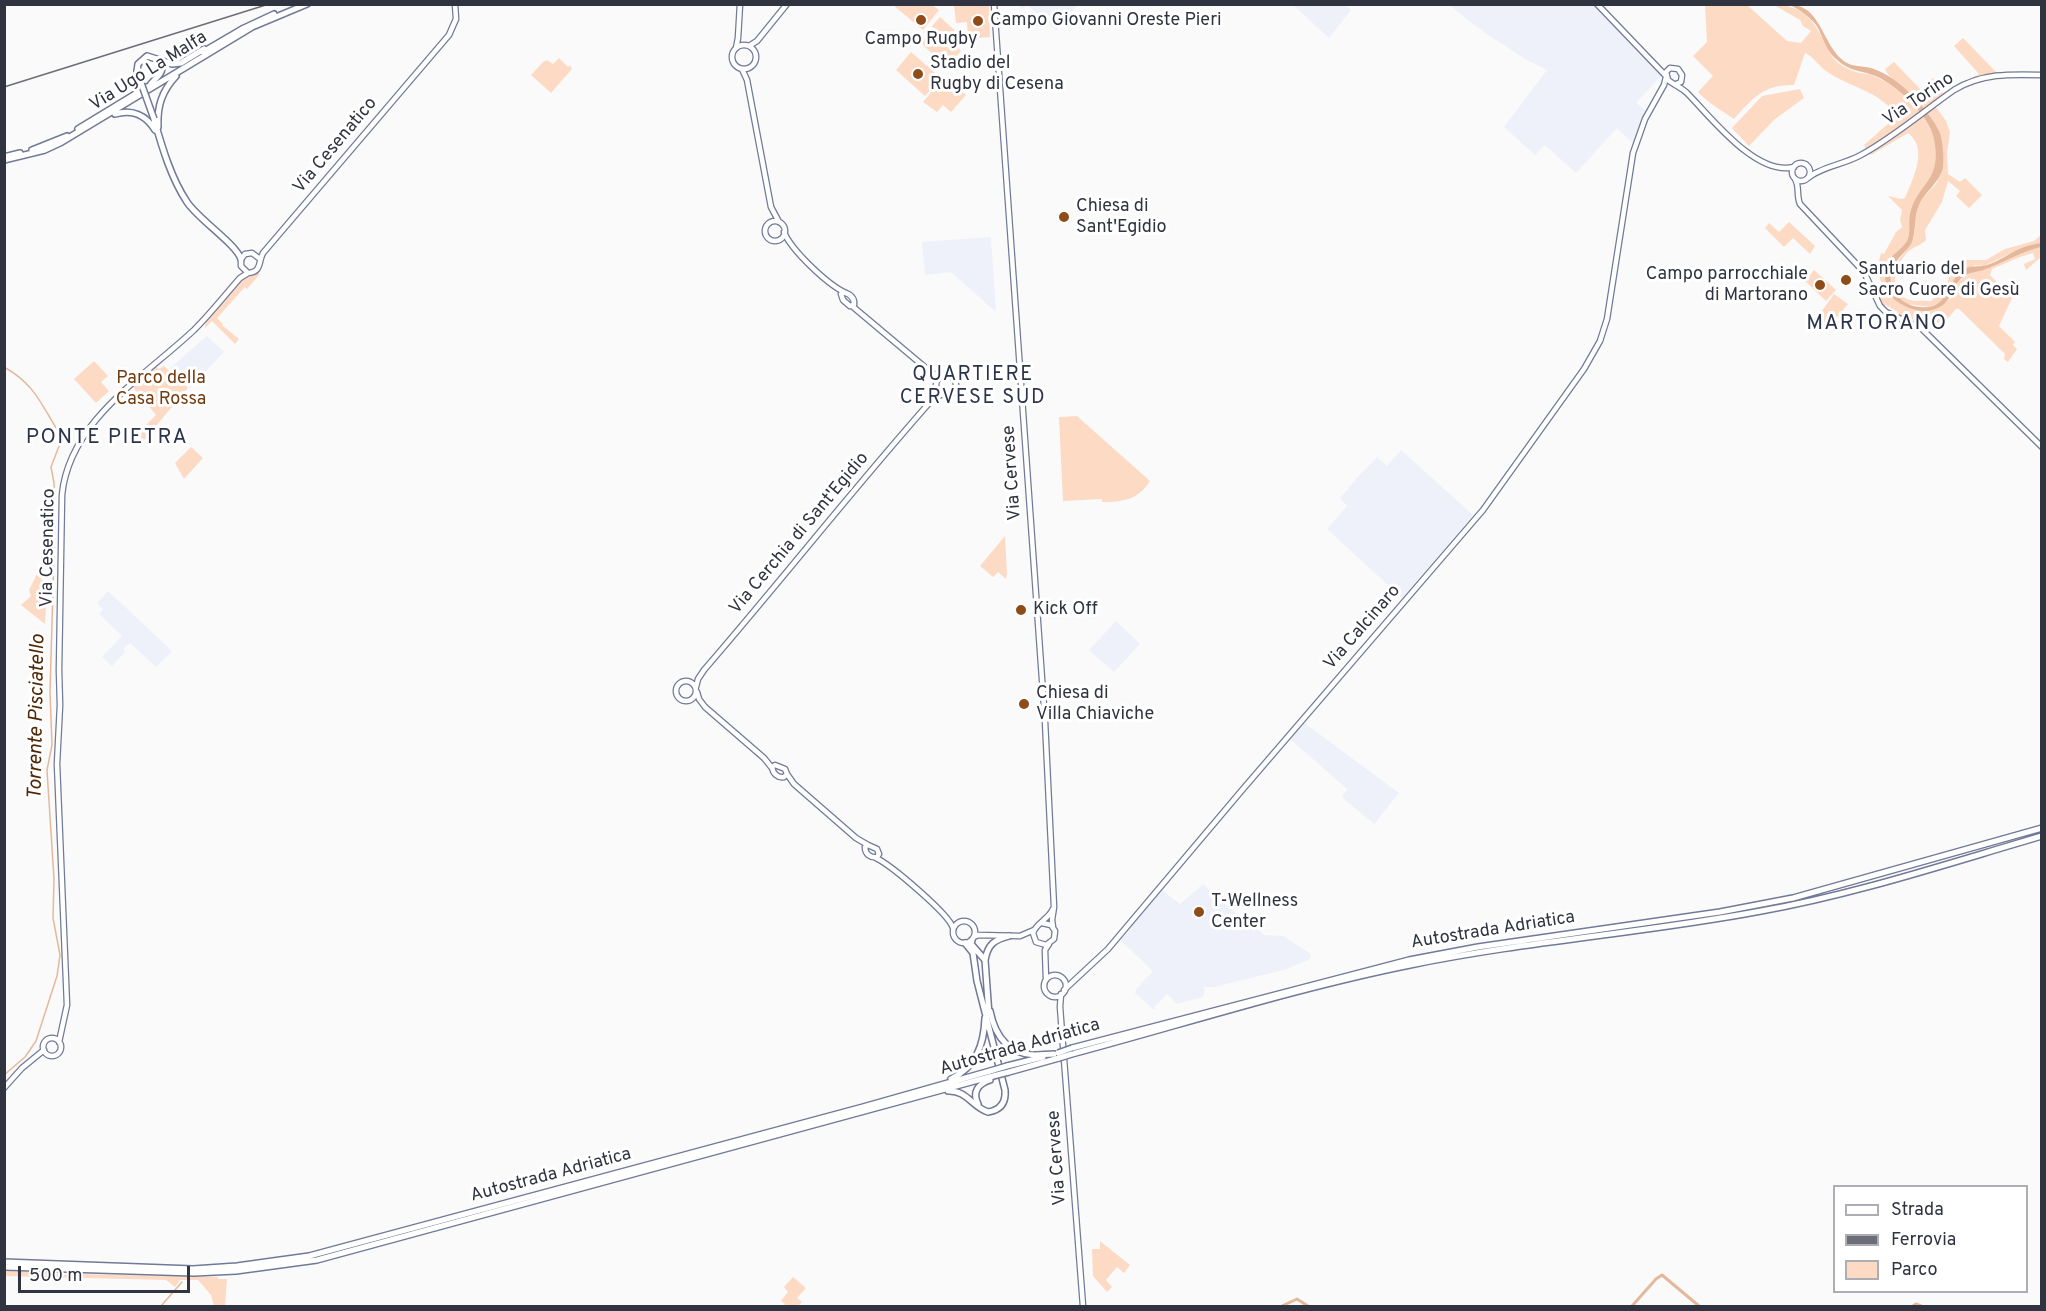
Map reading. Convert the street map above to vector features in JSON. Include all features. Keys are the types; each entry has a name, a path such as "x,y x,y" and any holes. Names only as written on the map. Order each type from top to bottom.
{"highway":[{"name":"Via Ugo La Malfa","path":"4,158 29,152 69,135 214,45 262,19 298,4"},
{"name":"Via Ugo La Malfa","path":"4,158 45,150 60,143 105,118 252,27 307,4"},
{"path":"214,45 181,63 172,64 147,56 138,64 137,71 173,175 187,202 237,251 241,259"},
{"path":"150,85 161,74 160,60"},
{"path":"159,138 158,112 161,99 165,89 184,68"},
{"path":"105,118 122,112 137,113 149,121 159,138"},
{"path":"237,251 245,254"},
{"name":"Autostrada Adriatica","path":"1008,1071 1057,1055 1408,960 1478,947 1720,912 1792,898 2042,828"},
{"name":"Autostrada Adriatica","path":"1072,1051 1409,965 1489,950 1600,936 1771,909 1843,893 2042,837"},
{"path":"1009,936 992,943 987,949 985,960 992,1023 1006,1045 1026,1054 1057,1055"},
{"path":"973,938 971,944 985,960"},
{"path":"897,1102 912,1101 952,1091 967,1096 988,1112 996,1110 1003,1104 1005,1095 977,981 973,953 965,943"},
{"path":"988,1023 989,1004"},
{"path":"924,1090 958,1076 973,1063 984,1035 986,1012"},
{"name":"Autostrada Adriatica","path":"877,1105 897,1102 1044,1063 1057,1055"},
{"path":"980,1108 975,1098 977,1089 993,1075"},
{"name":"Autostrada Adriatica","path":"4,1267 194,1274 317,1260 864,1109 924,1090 993,1075"},
{"name":"Autostrada Adriatica","path":"4,1262 193,1269 237,1266 309,1256 864,1109"}],"main road":[{"path":"740,4 738,39 732,60 742,69 747,80 771,207 778,222 784,227 792,248"},
{"path":"747,80 750,67 756,58 754,51 757,41 787,4"},
{"name":"Via Cervese","path":"994,4 1045,721 1054,904 1053,927"},
{"path":"1597,4 1653,60 1665,76 1685,91 1744,150 1782,168 1800,182 1807,179"},
{"path":"448,35 457,16 454,5"},
{"path":"453,24 454,5"},
{"path":"448,35 457,16"},
{"name":"Via Cesenatico","path":"258,256 263,253 448,35"},
{"path":"738,39 754,51"},
{"path":"736,48 757,41"},
{"path":"1653,60 1680,71 1685,91"},
{"path":"742,69 750,67"},
{"path":"1665,76 1670,68"},
{"name":"Via Torino","path":"1807,179 1818,171 1860,156 1969,82 1989,76 2009,74 2042,75"},
{"name":"Via Calcinaro","path":"1063,992 1108,949 1483,510 1584,369 1600,341 1606,320 1633,153 1645,119 1665,76"},
{"path":"1659,93 1667,86 1682,80"},
{"path":"1782,168 1800,163 1818,171"},
{"path":"1794,166 1793,177 1798,185 1798,201 1864,272 1880,306 1886,312 1922,329 2042,447"},
{"path":"1808,167 1810,172 1800,189 1800,199 1810,215"},
{"path":"771,207 766,236 792,248 832,285 845,303 853,304"},
{"path":"766,226 772,222 778,222"},
{"path":"776,240 782,237 784,232"},
{"path":"245,254 258,256 259,269 248,273 242,269 241,259 245,254"},
{"name":"Via Cesenatico","path":"240,278 242,269"},
{"name":"Via Cesenatico","path":"59,1042 67,1005 57,764 60,716 63,482 76,447 90,425 194,329 240,278 248,273"},
{"path":"832,285 852,297 853,304 858,309 933,374 951,376 956,385 951,393 942,394 931,402"},
{"path":"841,297 842,293 846,293"},
{"path":"933,374 942,394"},
{"path":"931,402 942,376"},
{"name":"Via Cerchia di Sant'Egidio","path":"696,690 698,679 704,670 874,466 931,402"},
{"path":"704,670 696,677 680,682 676,692 679,699 696,702 705,707 774,766 783,767 785,776"},
{"path":"688,681 705,707"},
{"path":"689,701 694,698 696,690"},
{"path":"774,766 776,775 785,776 866,846 869,855 878,856"},
{"path":"866,846 876,847 878,856 946,915 969,922 975,929 986,935"},
{"path":"1020,936 1034,930 1042,923 1051,913 1054,904"},
{"path":"946,915 955,938 965,943 973,938 986,935 1020,936 1034,939 1039,944 1048,969 1055,975 1070,980 1080,976"},
{"path":"953,928 961,921"},
{"path":"1042,923 1053,927 1055,936 1045,950 1045,989 1048,994 1053,996 1063,992 1065,984 1063,979"},
{"path":"973,938 975,929"},
{"path":"1034,930 1034,939"},
{"path":"1039,944 1049,944"},
{"path":"1046,980 1055,975"},
{"name":"Via Cervese","path":"1063,992 1060,1007 1083,1306"},
{"name":"Via Cervese","path":"1053,996 1060,1007"},
{"path":"45,1052 45,1041 53,1038 60,1031"},
{"path":"45,1052 53,1055 58,1053 59,1042 53,1038"},
{"path":"4,1088 22,1068 45,1052"}],"shaded area":[{"path":"1077,4 1056,31 1027,5 1023,9 1018,5"},
{"path":"1293,5 1345,5 1351,10 1329,38"},
{"path":"1449,5 1594,5 1663,74 1636,103 1646,111 1633,143 1617,128 1576,173 1545,145 1535,155 1504,127 1547,70 1525,59 1485,33"},
{"path":"1790,5 1801,7 1810,13 1842,60 1852,65 1869,67 1884,73 1903,87 1928,113 1940,134 1943,159 1941,173 1919,205 1911,244 1894,265 1891,274 1893,290 1904,302 1920,307 1935,305 1940,302 1957,275 1964,269 1984,266 2028,246 2041,243 2041,247 1967,275 1959,281 1946,302 1938,308 1927,311 1916,310 1895,300 1887,287 1886,265 1907,241 1913,204 1928,181 1935,164 1936,153 1931,130 1919,111 1891,85 1873,75 1849,68 1836,59 1815,24"},
{"path":"991,237 996,312 951,272 925,275 922,242"},
{"path":"207,336 224,352 190,388 169,369"},
{"path":"1401,450 1473,515 1402,598 1327,529 1347,506 1340,498 1358,477 1377,457 1387,466"},
{"path":"108,591 172,651 156,667 130,643 123,649 125,652 112,666 102,657 122,636 99,614 103,609 97,603"},
{"path":"1116,621 1140,644 1114,672 1089,650"},
{"path":"1303,722 1399,793 1374,824 1342,797 1347,789 1289,738"},
{"path":"1203,884 1240,917 1243,925 1253,924 1264,935 1283,936 1311,954 1310,959 1287,969 1214,987 1202,987 1205,989 1203,997 1177,1004 1167,994 1154,1007 1156,1009 1154,1010 1135,993 1153,971 1120,940 1162,890 1180,904"}],"green space":[{"name":"Campo Rugby","path":"893,5 932,5 939,10 923,30"},
{"name":"Campo Giovanni Oreste Pieri","path":"954,5 989,5 990,37 968,39 967,22 956,23"},
{"path":"1705,5 1747,5 1787,41 1801,43 1811,31 1803,26 1800,20 1774,5 1799,10 1811,20 1835,60 1850,70 1883,80 1910,101 1924,118 1934,137 1937,149 1936,159 1930,177 1911,212 1908,239 1890,259 1887,267 1891,294 1899,303 1925,311 1950,299 1959,281 1975,270 1986,269 2020,252 2041,247 2041,257 2026,270 2024,264 2035,259 2033,253 1992,269 1990,275 2012,298 1999,326 2015,342 2013,345 2017,349 2008,362 2004,359 2005,354 1959,309 1934,325 1917,319 1915,323 1897,316 1898,312 1886,305 1882,306 1877,295 1881,295 1881,283 1876,272 1881,253 1884,254 1896,232 1902,227 1900,220 1902,210 1888,196 1905,198 1915,173 1918,155 1918,147 1908,133 1871,155 1864,145 1897,116 1890,107 1873,95 1835,77 1805,53 1794,85 1784,85 1767,90 1753,99 1734,119 1698,92 1713,76 1693,56 1707,42"},
{"path":"940,17 961,36 954,43 961,51 946,67 921,43 934,29 932,26"},
{"path":"1963,38 1997,73 1969,81 1933,103 1946,121 1950,132 1947,153 1948,174 1960,182 1965,178 1982,195 1969,208 1956,196 1960,191 1948,181 1942,202 1925,230 1926,240 1910,250 1901,261 1896,275 1897,289 1909,300 1931,301 1945,288 1953,267 1967,260 1986,260 2005,249 2034,241 2041,235 2041,243 2024,247 1984,266 1975,265 1959,274 1939,303 1930,307 1907,304 1892,291 1892,269 1912,241 1920,203 1941,174 1942,148 1938,131 1930,115 1915,97 1894,81 1885,69 1894,62 1925,94 1930,91 1925,86 1933,78 1943,93 1979,74 1954,46"},
{"name":"Stadio del Rugby di Cesena","path":"911,52 941,78 925,96 896,70"},
{"path":"559,58 572,69 551,93 531,75 543,62 547,60 553,64"},
{"path":"945,76 966,95 951,112 943,105 937,112 923,102"},
{"path":"1800,89 1804,98 1775,119 1749,146 1732,128 1762,96"},
{"path":"1789,222 1815,246 1810,254 1793,238 1784,247 1765,228 1769,223 1779,232"},
{"name":"Campo parrocchiale di Martorano","path":"1814,270 1836,290 1826,301 1805,281"},
{"path":"260,274 247,289 245,287 217,318 239,339 235,344 212,321 205,328 206,319 240,280"},
{"path":"1834,294 1848,304 1825,332 1817,326 1823,318 1819,315"},
{"path":"94,361 108,376 101,382 109,391 96,403 74,379"},
{"name":"Parco della Casa Rossa","path":"156,366 159,369 164,366 188,388 144,440 137,445 131,440 156,415 133,387"},
{"path":"1077,416 1150,481 1135,496 1117,501 1102,502 1102,499 1063,501 1059,417"},
{"path":"191,447 203,458 184,479 175,463"},
{"path":"1005,536 1006,579 998,572 993,577 980,566"},
{"path":"37,574 49,588 45,624 21,605 31,596 29,590"},
{"path":"1100,1241 1130,1265 1124,1273 1117,1267 1106,1280 1112,1287 1107,1292 1093,1276 1092,1249 1100,1249"},
{"path":"5,1271 61,1275 218,1277 218,1279 227,1279 225,1306 214,1306 211,1295 198,1280 180,1280 175,1287 166,1280 5,1276"},
{"path":"793,1277 806,1288 797,1298 802,1302 798,1306 783,1306 785,1304 781,1301 788,1292 784,1287"}],"waterway":[{"name":"Torrente Pisciatello","path":"4,367 31,388 60,434 61,441 51,467 55,519 50,692 52,745 47,770 54,879 53,918 60,955 57,976 36,1041 25,1057 4,1075"},
{"path":"1632,1306 1662,1275 1699,1306"},
{"path":"161,1306 182,1282"},
{"path":"1282,1306 1297,1299 1308,1306"},
{"path":"1913,1306 1916,1304 1921,1306"}],"railway":[{"path":"4,87 269,4"}],"place":[{"name":"Campo Rugby","path":"921,20"},
{"name":"Campo Giovanni Oreste Pieri","path":"978,21"},
{"name":"Stadio del Rugby di Cesena","path":"918,74"},
{"name":"Chiesa di Sant'Egidio","path":"1064,217"},
{"name":"Santuario del Sacro Cuore di Gesù","path":"1846,280"},
{"name":"Campo parrocchiale di Martorano","path":"1820,285"},
{"name":"Kick Off","path":"1021,610"},
{"name":"Chiesa di Villa Chiaviche","path":"1024,704"},
{"name":"T-Wellness Center","path":"1199,912"}],"district":[{"name":"MARTORANO","path":"1877,325"},
{"name":"QUARTIERE CERVESE SUD","path":"973,388"},
{"name":"PONTE PIETRA","path":"107,439"}]}
